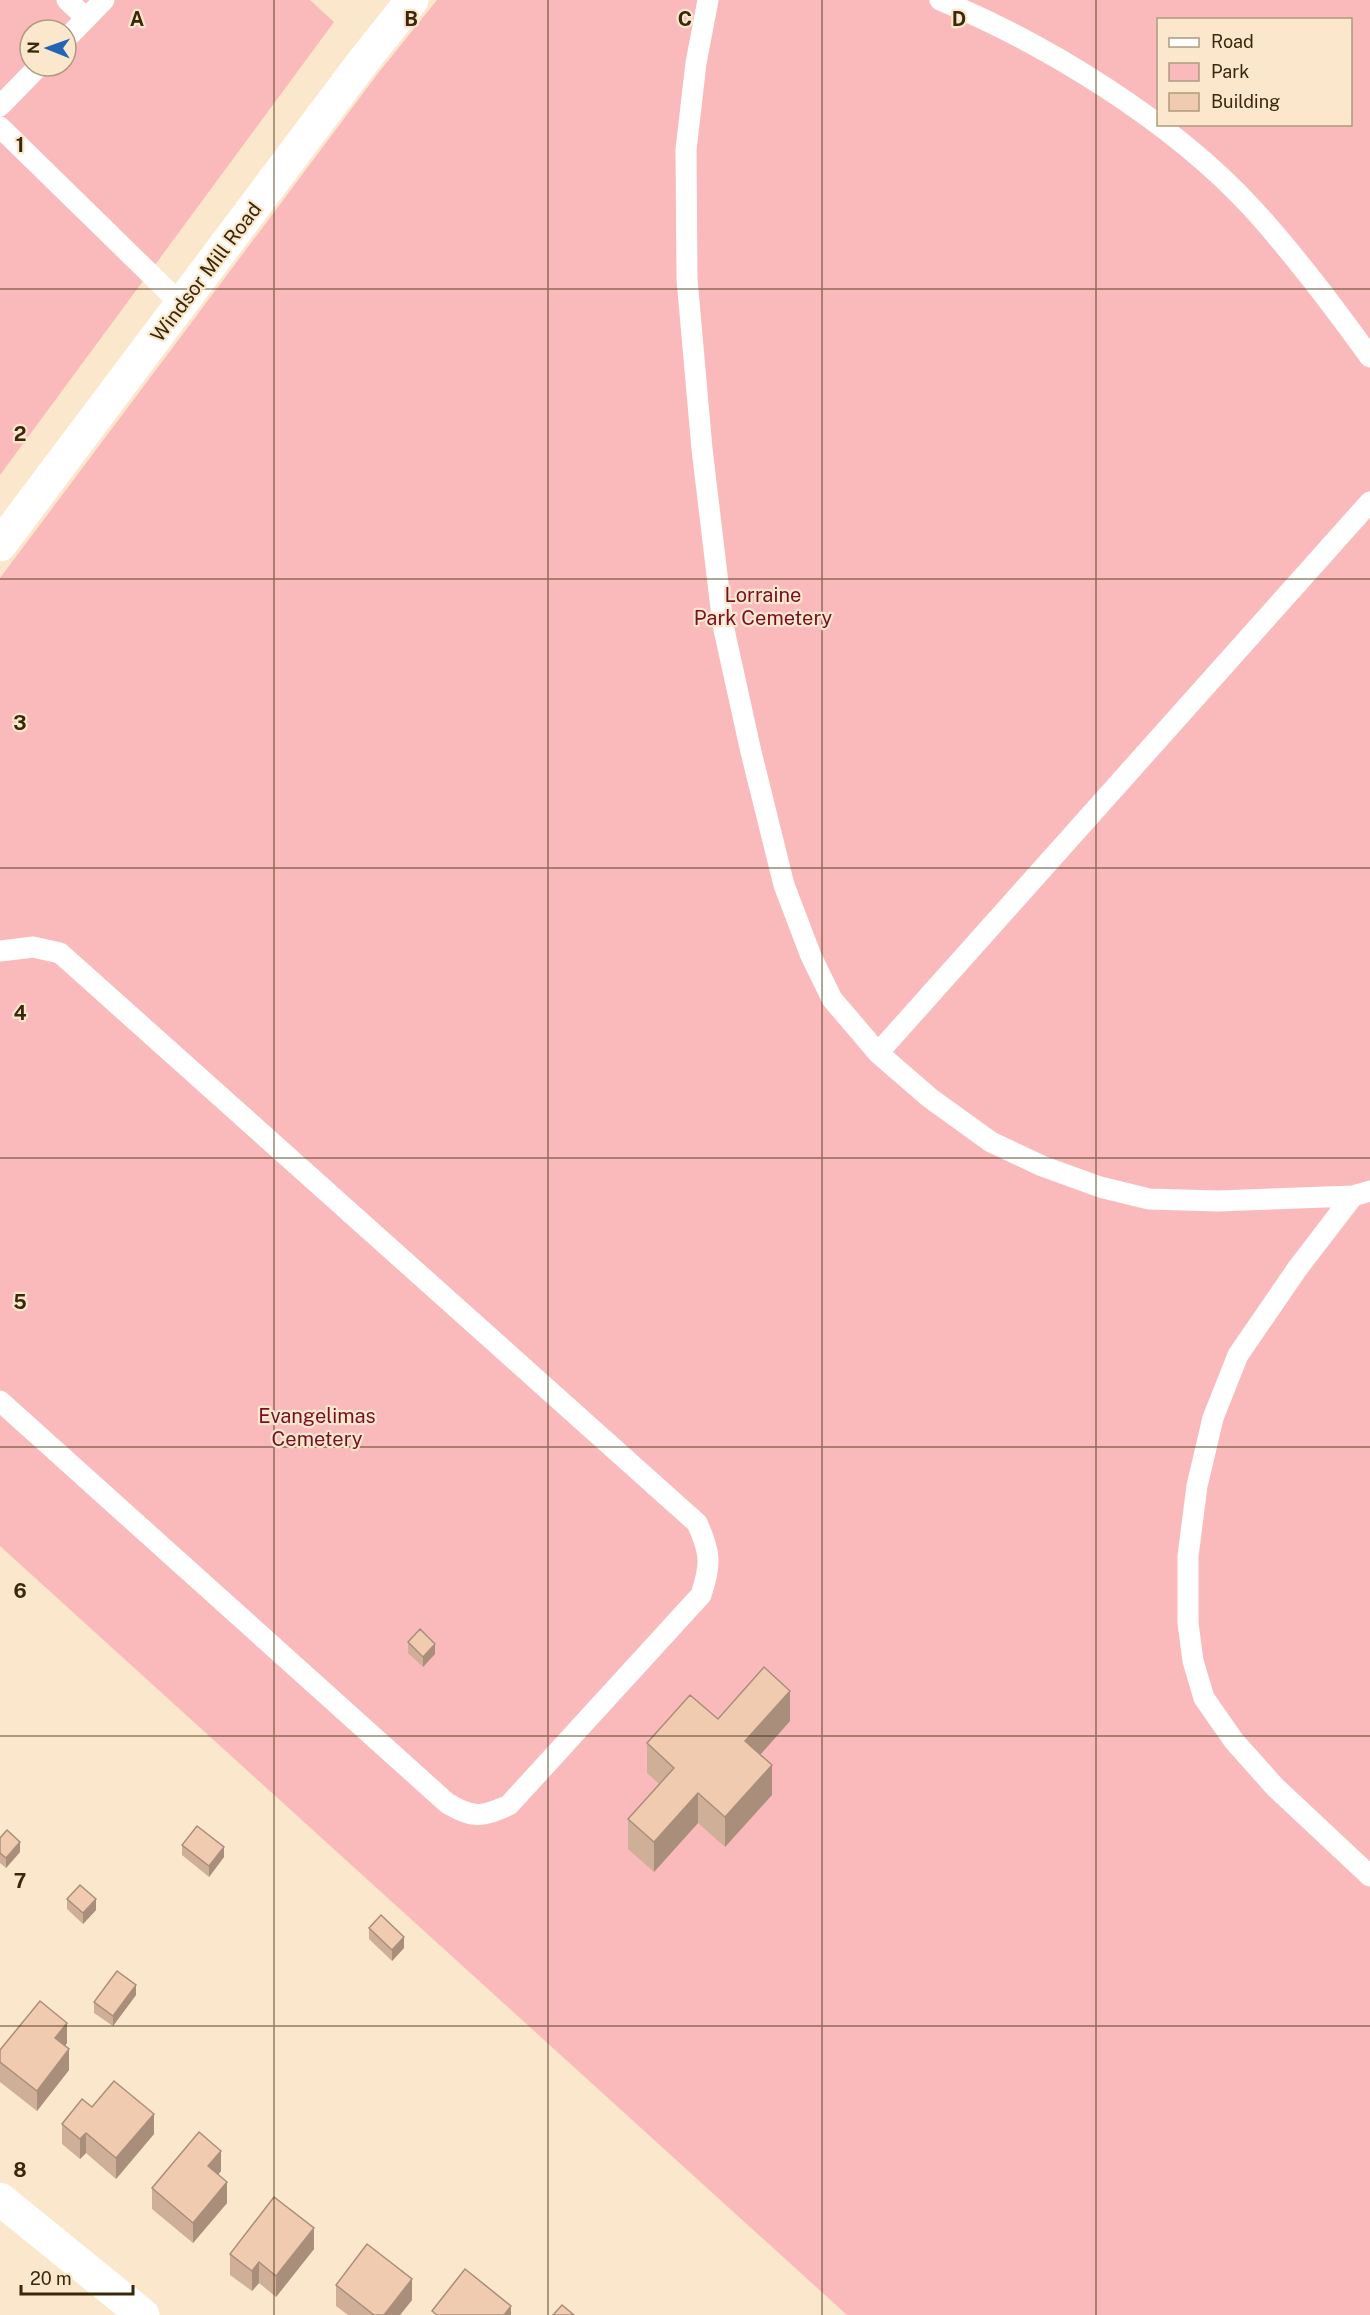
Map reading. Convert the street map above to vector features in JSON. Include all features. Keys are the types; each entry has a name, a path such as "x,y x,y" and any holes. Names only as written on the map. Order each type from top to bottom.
{"main road":[{"name":"Windsor Mill Road","path":"0,544 182,305 364,59 412,0"},
{"path":"0,2199 143,2315"}],"lane":[{"path":"68,0 86,18"},
{"path":"78,26 104,0"},
{"path":"708,0 696,63 686,150 687,279 702,449 723,625 784,885 811,956 832,999 878,1053 930,1098 991,1142 1042,1166 1100,1187 1149,1199 1218,1201 1362,1193"},
{"path":"940,0 1044,50 1124,100 1157,125"},
{"path":"0,106 27,78"},
{"path":"1158,126 1192,152 1251,206 1313,278 1370,357"},
{"path":"0,127 182,305"},
{"path":"878,1053 1370,502"},
{"path":"0,951 33,947 60,952 698,1523 706,1542 709,1570 701,1595 509,1804 489,1814 464,1814 447,1803 0,1401"},
{"path":"1362,1193 1297,1269 1239,1355 1213,1418 1197,1486 1188,1556 1188,1623 1193,1661 1204,1698 1234,1741 1275,1787 1370,1876"}],"green space":[{"path":"0,0 310,0 334,22 0,475"},
{"name":"Lorraine Park Cemetery","path":"437,0 1370,0 1370,2315 847,2315 0,1546 0,578 379,72"}],"building":[{"path":"420,1629 435,1644 423,1657 408,1642"},
{"path":"764,1667 790,1691 745,1741 772,1765 725,1817 698,1793 654,1842 628,1819 674,1768 647,1743 690,1695 718,1719"},
{"path":"197,1826 224,1847 209,1866 182,1845"},
{"path":"7,1830 20,1842 6,1858 0,1853 0,1838"},
{"path":"80,1885 96,1899 83,1913 67,1899"},
{"path":"381,1915 404,1937 392,1950 369,1928"},
{"path":"117,1971 136,1985 113,2016 94,2002"},
{"path":"40,2001 67,2023 55,2038 69,2049 37,2091 0,2062 0,2050"},
{"path":"114,2081 154,2114 116,2158 86,2133 80,2139 62,2124 82,2099 92,2107"},
{"path":"199,2132 221,2151 208,2166 227,2182 193,2223 152,2188"},
{"path":"274,2197 314,2228 276,2276 259,2262 252,2271 230,2254"},
{"path":"367,2244 412,2279 384,2315 374,2315 336,2285"},
{"path":"465,2269 511,2306 504,2315 437,2315 432,2311"},
{"path":"562,2305 574,2315 553,2315"}],"park label":[{"name":"Evangelimas Cemetery","path":"317,1428"}]}
